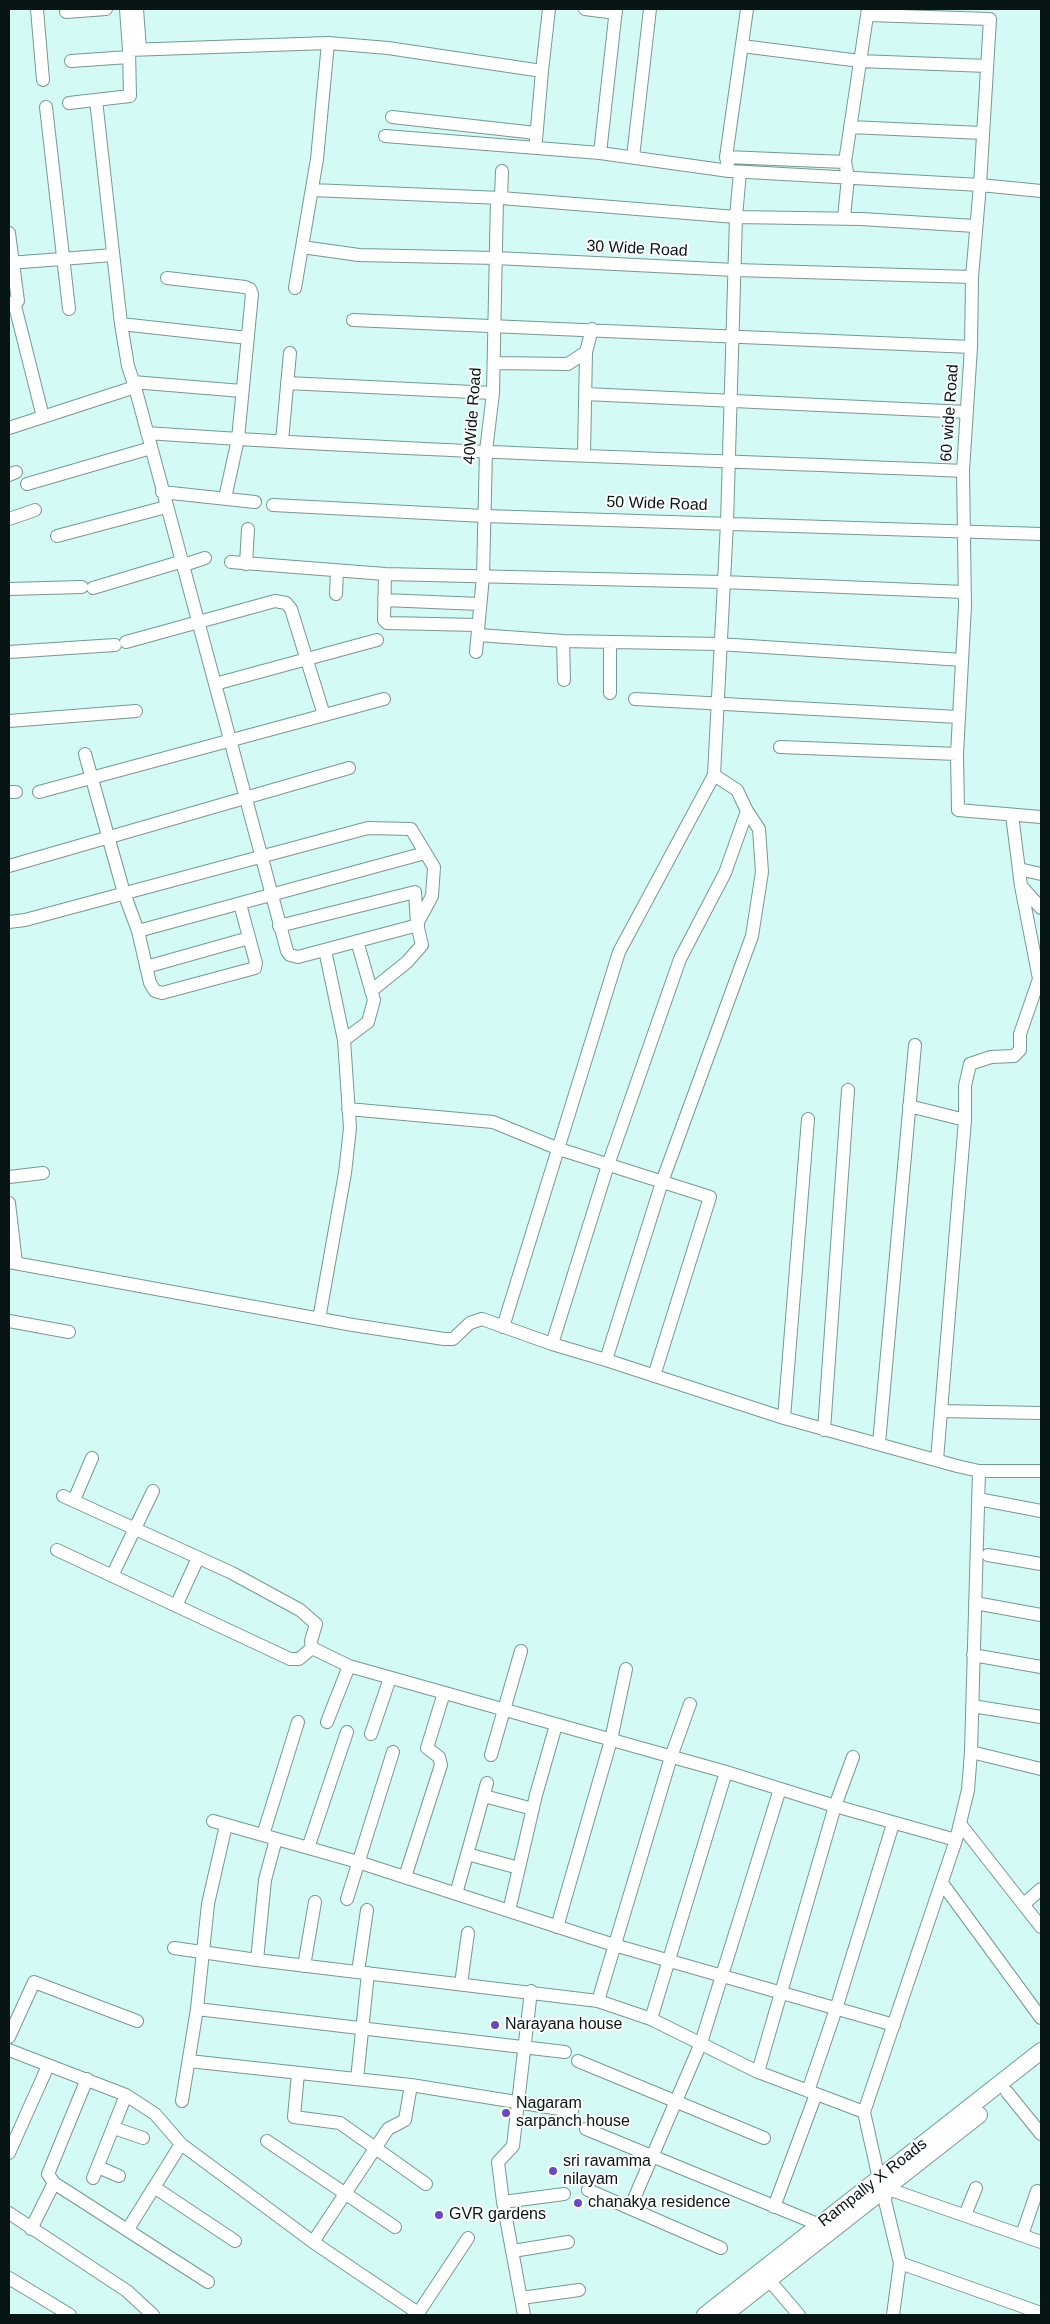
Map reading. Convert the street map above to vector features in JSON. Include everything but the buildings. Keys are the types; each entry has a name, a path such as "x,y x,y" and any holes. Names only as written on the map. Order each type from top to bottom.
{"main road":[{"name":"Rampally X Roads","path":"733,2313 769,2280 883,2186 1041,2051"},
{"path":"883,2186 1041,2065"},
{"name":"Rampally X Roads","path":"705,2315 820,2226 883,2186"}],"street":[{"path":"36,9 43,80"},
{"path":"66,12 106,9"},
{"path":"126,9 132,52"},
{"path":"69,103 130,96 132,52 137,9"},
{"path":"537,148 536,134 549,9"},
{"path":"585,9 616,11 600,153"},
{"path":"634,157 650,9"},
{"path":"502,1327 619,952 714,775 719,704 719,644 727,523 735,270 736,217 734,172 726,158 747,9"},
{"path":"844,218 848,177 845,162 868,12 950,14"},
{"name":"60 wide Road","path":"950,14 990,20 980,185 975,226 971,347 963,471 964,592 958,717 958,810 1012,815"},
{"path":"295,288 320,134 328,44"},
{"path":"71,61 132,52 328,44 388,48 542,71"},
{"path":"742,46 860,62 987,66"},
{"path":"9,922 26,920 261,856 368,828 412,829 434,867 432,896 418,925 298,957 290,955 279,926 261,856 245,797 231,741 134,384 121,324 96,100"},
{"path":"46,107 69,309"},
{"path":"392,117 536,134"},
{"path":"850,127 982,133"},
{"path":"385,136 600,153 734,172 980,185 1041,191"},
{"path":"726,158 845,162"},
{"name":"40Wide Road","path":"476,652 483,576 486,451 494,363 496,258 502,171"},
{"path":"312,190 499,198 736,217 844,218 975,226"},
{"path":"9,233 11,263 18,301 11,303 43,417"},
{"name":"30 Wide Road","path":"302,247 359,255 496,258 735,270 972,277"},
{"path":"11,263 113,254"},
{"path":"167,278 250,289 252,301 238,439 225,498"},
{"path":"353,320 971,347"},
{"path":"121,324 248,338"},
{"path":"584,454 586,352 592,329"},
{"path":"494,363 568,364 586,352"},
{"path":"282,441 290,353"},
{"path":"9,428 134,384 242,391"},
{"path":"287,384 492,393"},
{"path":"586,394 967,412"},
{"path":"146,433 486,451 963,471"},
{"path":"27,484 150,448"},
{"path":"162,492 255,502"},
{"name":"50 Wide Road","path":"273,505 484,516 1041,534"},
{"path":"57,536 166,507"},
{"path":"9,519 35,510"},
{"path":"246,564 248,529"},
{"path":"9,589 87,588 205,558"},
{"path":"231,562 385,574 723,582 964,592"},
{"path":"336,594 337,571"},
{"path":"385,574 384,620 387,623 478,630 563,641 719,644 962,660"},
{"path":"384,600 480,604"},
{"path":"9,652 121,644 275,601 286,602 291,609 324,715"},
{"path":"215,684 377,640"},
{"path":"563,641 564,680"},
{"path":"610,643 610,692"},
{"path":"39,792 92,776 231,741 384,699"},
{"path":"635,699 958,717"},
{"path":"9,721 136,711"},
{"path":"780,747 957,754"},
{"path":"85,754 124,893 138,931 150,983 155,991 162,993 252,970 256,963 240,904"},
{"path":"9,866 349,768"},
{"path":"606,1360 662,1182 752,936 762,872 759,829 747,811 737,790 714,775"},
{"path":"552,1344 608,1164 680,959 726,873 747,811"},
{"path":"937,1460 965,1120 965,1086 970,1064 991,1058 1014,1056 1020,1050 1020,1034 1040,986 1021,886 1012,815 1041,817"},
{"path":"138,931 426,853"},
{"path":"1019,869 1041,874"},
{"path":"1021,886 1041,908"},
{"path":"279,926 415,892 422,945 407,962 371,991"},
{"path":"146,967 249,938"},
{"path":"344,1040 368,1022 374,1000 357,941"},
{"path":"319,1319 345,1173 350,1128 344,1040 325,950"},
{"path":"879,1443 915,1046"},
{"path":"824,1430 848,1090"},
{"path":"909,1106 965,1120"},
{"path":"348,1109 493,1122 559,1149 710,1197 654,1376"},
{"path":"784,1418 808,1119"},
{"path":"9,1177 44,1172"},
{"path":"9,1203 12,1262 9,1276"},
{"path":"12,1262 319,1319 444,1339 453,1339 470,1323 482,1319 552,1344 824,1430 979,1471 1041,1470"},
{"path":"9,1321 69,1332"},
{"path":"940,1411 1041,1413"},
{"path":"92,1458 69,1498 232,1573 307,1615 316,1624 311,1641 312,1648"},
{"path":"893,2315 900,2263 864,2112 961,1825 968,1790 971,1752 979,1471"},
{"path":"112,1576 153,1491"},
{"path":"978,1500 1041,1511"},
{"path":"57,1550 290,1659 299,1658 312,1648"},
{"path":"988,1555 1041,1564"},
{"path":"176,1606 198,1558"},
{"path":"975,1603 1041,1615"},
{"path":"312,1648 349,1666 726,1772 893,1824 956,1840"},
{"path":"491,1755 521,1651"},
{"path":"973,1655 1041,1667"},
{"path":"328,1722 349,1666"},
{"path":"557,1927 611,1740 626,1668"},
{"path":"371,1734 390,1678"},
{"path":"405,1877 441,1765 439,1757 427,1748 444,1693"},
{"path":"598,2001 671,1757 690,1704"},
{"path":"972,1706 1041,1717"},
{"path":"263,1835 298,1722"},
{"path":"509,1911 532,1809 556,1725"},
{"path":"308,1848 347,1732"},
{"path":"347,1899 393,1752"},
{"path":"971,1752 1041,1769"},
{"path":"758,2072 835,1806 853,1757"},
{"path":"651,2019 726,1772"},
{"path":"456,1894 486,1783"},
{"path":"630,2208 651,2155 701,2043 780,1789"},
{"path":"484,1796 532,1809"},
{"path":"182,2100 197,2009 208,1904 220,1823 358,1862 614,1945 894,2025"},
{"path":"774,2207 812,2092 893,1824"},
{"path":"961,1825 1041,1927"},
{"path":"257,1960 265,1880 276,1839"},
{"path":"467,1854 519,1868"},
{"path":"942,1883 1041,2018"},
{"path":"1024,1904 1041,1889"},
{"path":"304,1966 315,1902"},
{"path":"357,2079 364,2030 363,1973 367,1910"},
{"path":"461,1984 468,1933"},
{"path":"174,1948 304,1966 531,1991 598,2001 651,2019 758,2072 864,2112"},
{"path":"9,2037 34,1982 137,2021"},
{"path":"524,2315 503,2202 498,2162 513,2146 531,1991"},
{"path":"197,2009 565,2052"},
{"path":"9,2050 126,2095 155,2114 181,2144 313,2242 418,2314 468,2238"},
{"path":"189,2061 411,2085 572,2111"},
{"path":"578,2061 764,2138"},
{"path":"9,2153 48,2066"},
{"path":"298,2073 294,2117 340,2123 374,2149 426,2184"},
{"path":"86,2079 48,2174 54,2183 128,2228 208,2282"},
{"path":"313,2242 388,2129 405,2120 411,2085"},
{"path":"1007,2092 1041,2134"},
{"path":"119,2176 95,2173 126,2095"},
{"path":"114,2128 143,2138"},
{"path":"586,2129 820,2226"},
{"path":"266,2141 395,2227"},
{"path":"128,2228 181,2144"},
{"path":"31,2229 54,2183"},
{"path":"883,2186 1041,2242"},
{"path":"154,2187 235,2241"},
{"path":"965,2215 976,2188"},
{"path":"588,2190 721,2248"},
{"path":"1022,2235 1037,2191"},
{"path":"503,2202 564,2194"},
{"path":"9,2213 127,2291 153,2315"},
{"path":"513,2252 568,2242"},
{"path":"900,2263 1041,2313"},
{"path":"9,2278 70,2315"},
{"path":"769,2280 799,2315"},
{"path":"521,2298 579,2290"}],"place":[{"name":"Narayana house","path":"495,2025"},
{"name":"Nagaram sarpanch house","path":"506,2113"},
{"name":"sri ravamma nilayam","path":"553,2171"},
{"name":"chanakya residence","path":"578,2203"},
{"name":"GVR gardens","path":"439,2215"}]}
